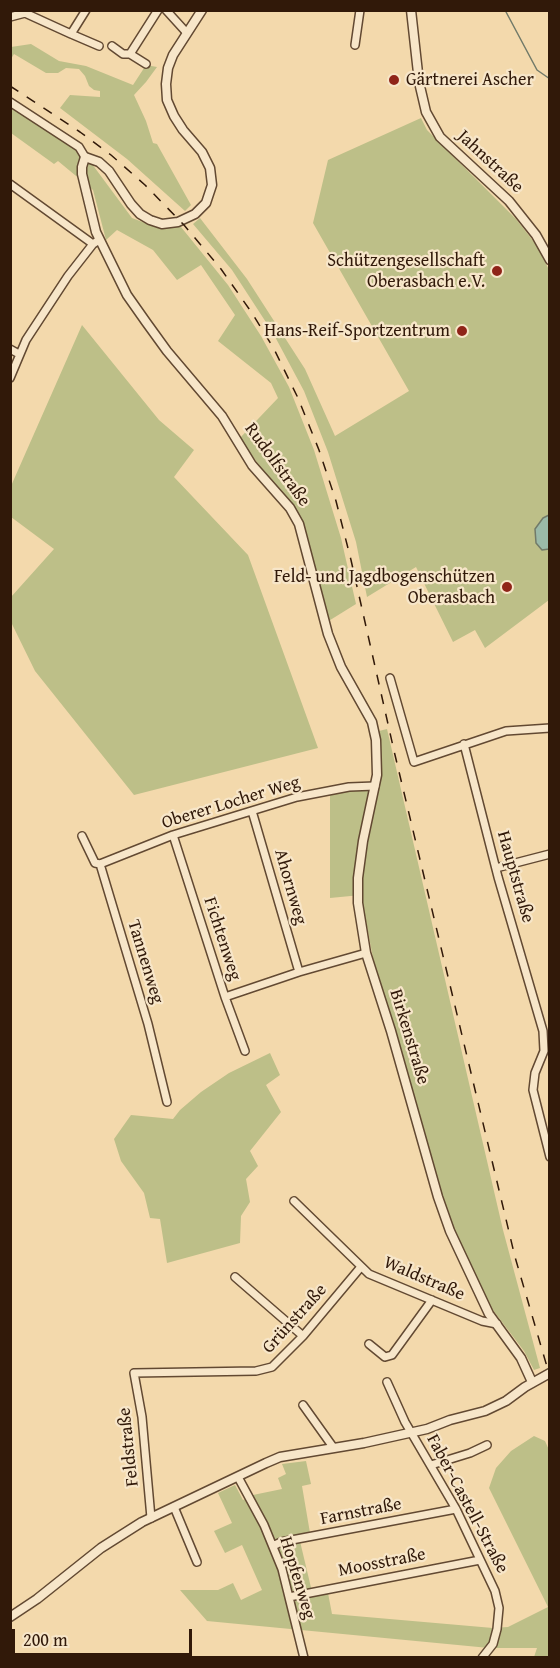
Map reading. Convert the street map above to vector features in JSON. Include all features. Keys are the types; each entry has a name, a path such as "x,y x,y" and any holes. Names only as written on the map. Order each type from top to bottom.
{"street":[{"path":"71,34 86,10"},
{"path":"130,54 158,10"},
{"path":"166,10 186,32"},
{"path":"10,102 79,147 86,157 92,157 99,162 109,171 140,214 162,224 178,222 195,214 206,203 212,186 210,168 202,152 183,130 167,100 168,68 186,32 202,10"},
{"path":"356,45 360,10"},
{"name":"Jahnstraße","path":"411,10 421,97 430,120 440,137 509,201 536,235 549,260"},
{"path":"10,17 25,12 99,46"},
{"path":"112,46 123,54 130,54 146,64"},
{"name":"Rudolfstraße","path":"86,157 82,174 96,242 127,295 146,322 167,351 222,416 252,465 290,508 298,524 328,634 341,667 372,722 376,740 375,786"},
{"path":"10,184 96,242 26,340 10,378"},
{"path":"10,349 19,354"},
{"path":"390,678 414,762 506,731 549,728"},
{"name":"Hauptstraße","path":"464,744 496,868 543,1031 547,1051 535,1073 533,1090 549,1157"},
{"name":"Oberer Locher Weg","path":"100,864 173,835 315,793 366,785 375,786"},
{"name":"Birkenstraße","path":"375,786 363,841 358,878 358,903 366,953 391,1031 438,1197 450,1231 477,1289"},
{"name":"Ahornweg","path":"252,811 299,972"},
{"name":"Fichtenweg","path":"173,835 225,997 245,1051"},
{"name":"Tannenweg","path":"82,836 95,863 100,864 148,1024 167,1102"},
{"path":"496,868 549,854"},
{"path":"225,997 299,972 366,953"},
{"name":"Waldstraße","path":"294,1202 360,1268 369,1274 482,1322 497,1324"},
{"name":"Grünstraße","path":"134,1373 265,1370 281,1359 303,1336 360,1268"},
{"path":"235,1277 303,1336"},
{"name":"Waldstraße","path":"477,1289 489,1314 520,1358 532,1382"},
{"path":"369,1344 385,1357 392,1355 432,1300"},
{"name":"Feldstraße","path":"134,1373 142,1417 151,1518"},
{"path":"10,1617 37,1599 101,1548 151,1518 280,1457 411,1432 492,1408 546,1374"},
{"name":"Faber-Castell-Straße","path":"387,1382 411,1432 456,1509 495,1591 499,1608 495,1637 493,1644 482,1658"},
{"path":"303,1405 333,1447"},
{"path":"431,1465 470,1453 487,1445"},
{"name":"Hopfenweg","path":"238,1477 273,1546 282,1569 304,1658"},
{"path":"174,1507 197,1562"},
{"name":"Farnstraße","path":"273,1546 281,1542 456,1509"},
{"name":"Moosstraße","path":"290,1597 480,1560"}],"green space":[{"path":"31,44 59,61 86,66 133,85 146,65 157,67 134,95 153,143 157,144 191,205 185,211 127,159 60,108 70,95 100,97 100,91 89,86 79,69 66,68 58,73 46,73 14,54 11,59 11,47"},
{"path":"10,106 70,145 92,164 132,218 153,226 181,227 228,285 261,336 289,387 314,450 341,538 356,604 327,622 301,519 239,439 278,398 271,383 218,341 235,315 201,265 177,280 153,250 117,230 106,240 93,190 58,161 54,164 11,133"},
{"name":"Hans-Reif-Sportzentrum","path":"421,118 427,130 516,219 538,247 549,270 549,600 485,648 475,630 453,642 416,567 367,597 356,542 328,452 304,391 273,333 232,270 193,224 200,218 247,279 305,369 335,436 409,391 313,223 328,160"},
{"path":"82,325 159,420 194,450 174,477 248,555 318,748 134,795 35,671 11,622 11,597 54,549 11,517 11,486"},
{"path":"387,729 503,1230 540,1368 534,1370 524,1351 486,1301 444,1219 377,979 361,895 330,898 330,793 376,788 381,775 379,731"},
{"path":"270,1053 280,1075 266,1085 281,1112 250,1151 258,1166 246,1179 250,1202 241,1216 240,1243 167,1263 160,1219 150,1218 144,1193 121,1161 114,1139 131,1115 173,1119 201,1092 229,1073"},
{"path":"534,1436 545,1441 549,1450 549,1657 534,1657 537,1648 489,1648 207,1621 180,1590 218,1590 233,1583 241,1600 262,1590 242,1545 225,1553 214,1531 232,1523 218,1493 235,1485 243,1500 253,1495 282,1489 278,1478 286,1474 282,1464 306,1461 311,1484 302,1486 310,1533 299,1537 313,1596 328,1593 332,1614 493,1628 508,1627 548,1607 489,1488 496,1468 511,1451"}],"shaded area":[{"path":"549,515 549,549 542,550 536,543 535,529 543,518"}],"waterway":[{"path":"505,10 537,70 550,79"}],"railway":[{"path":"10,86 111,155 145,185 184,225 221,269 252,313 274,349 298,398 336,501 515,1257 550,1377"}],"place":[{"name":"Gärtnerei Ascher","path":"394,80"},
{"name":"Schützengesellschaft Oberasbach e.V.","path":"497,271"},
{"name":"Hans-Reif-Sportzentrum","path":"462,331"},
{"name":"Feld- und Jagdbogenschützen Oberasbach","path":"507,587"}]}
